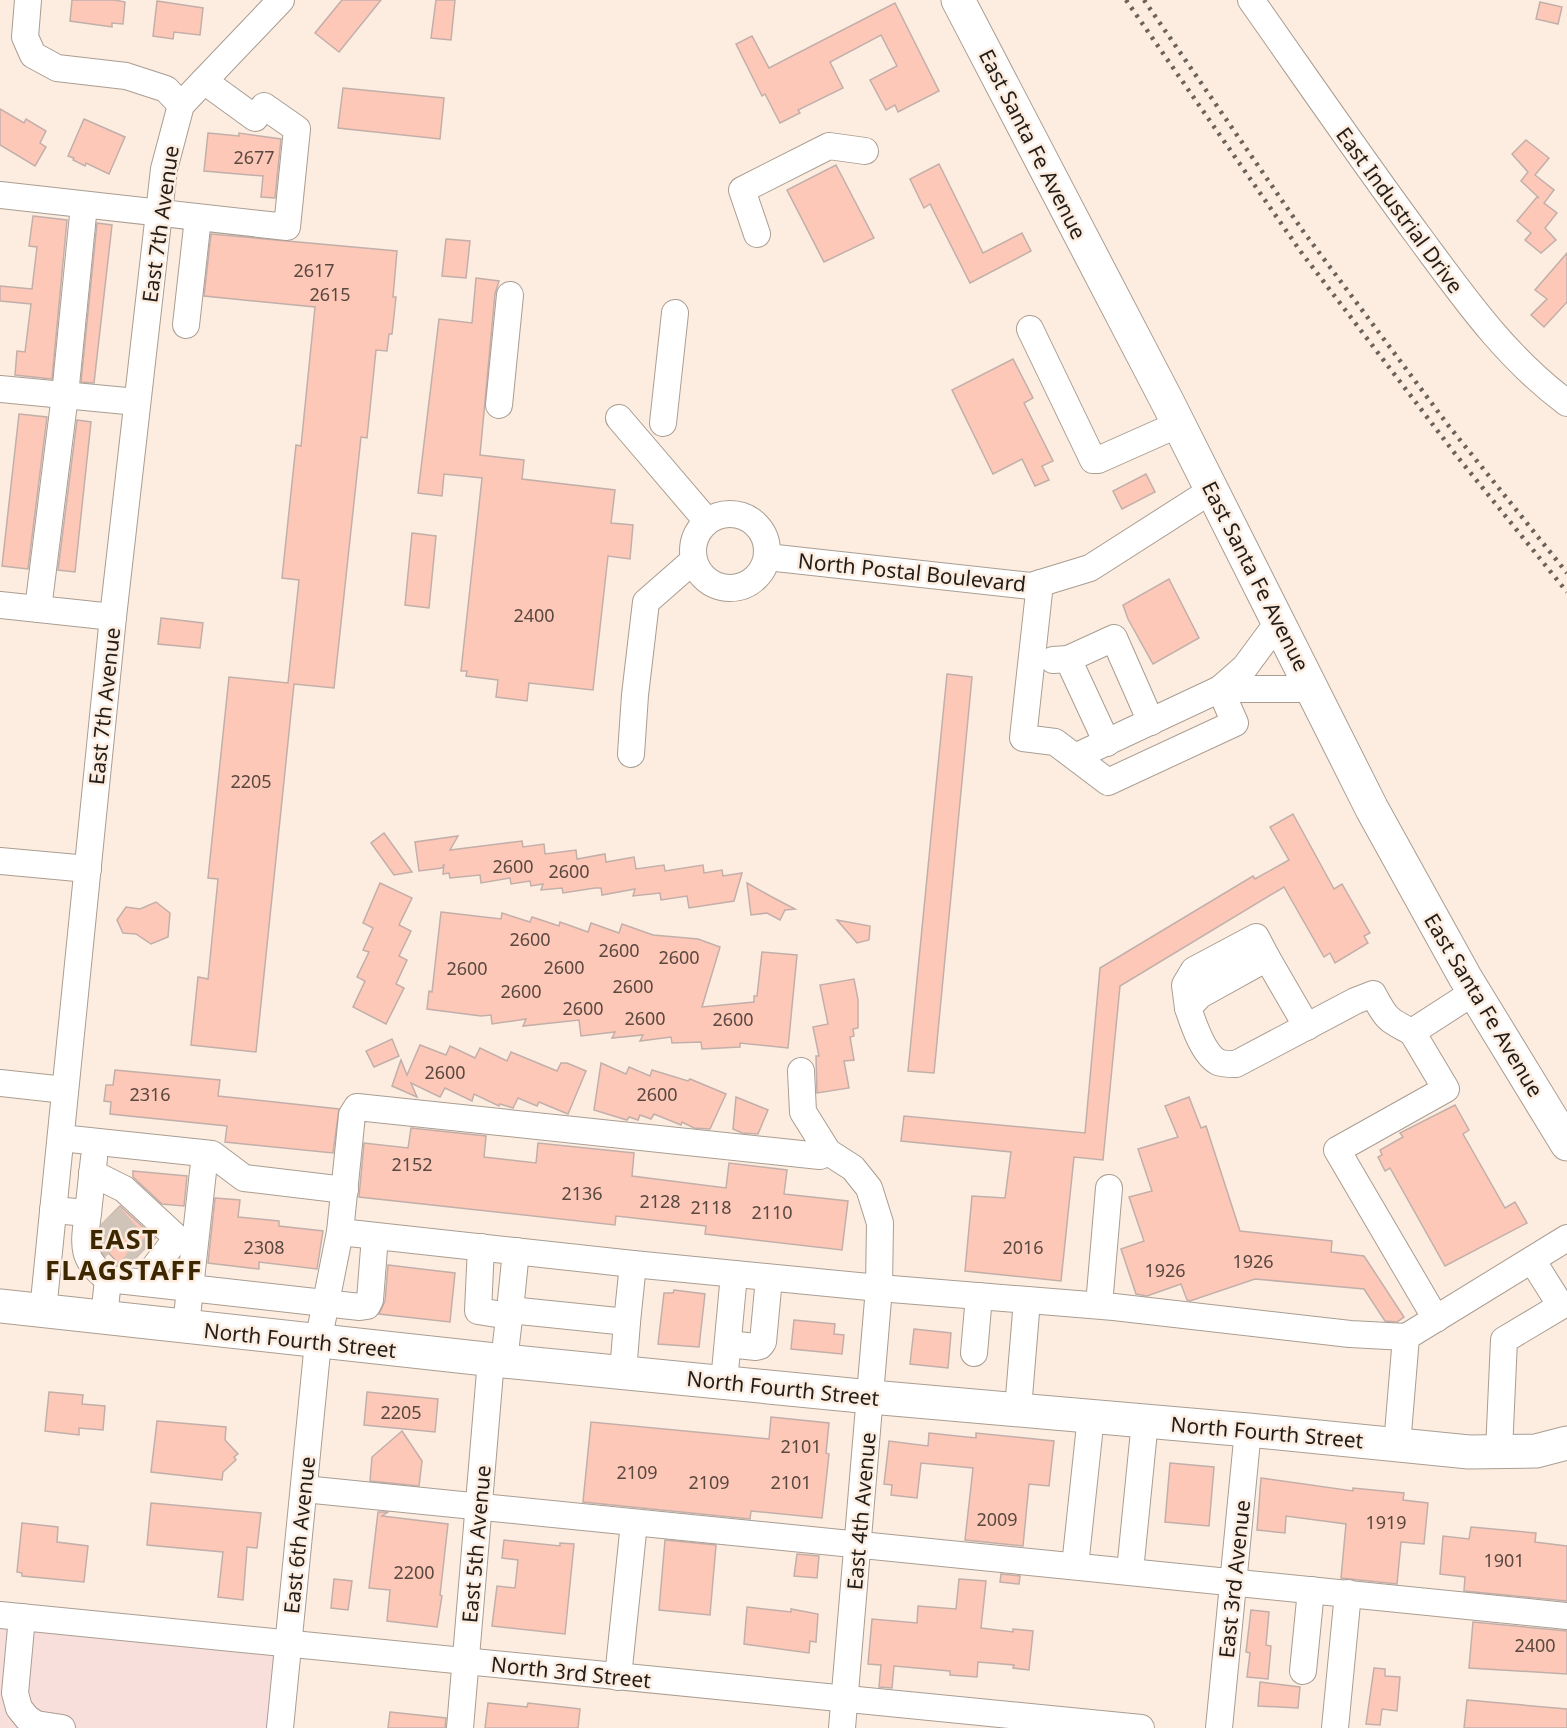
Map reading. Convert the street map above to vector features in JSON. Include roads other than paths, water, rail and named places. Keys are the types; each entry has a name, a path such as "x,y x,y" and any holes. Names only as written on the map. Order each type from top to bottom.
{"main road":[{"name":"East Santa Fe Avenue","path":"958,0 1179,424 1372,809 1474,992 1567,1144"},
{"name":"North Fourth Street","path":"0,1306 497,1360 1469,1452 1536,1451 1567,1443"}],"street":[{"path":"28,0 25,37 33,55 57,68 126,76 166,89 182,105 281,0"},
{"name":"East Industrial Drive","path":"1251,0 1341,129 1483,324 1518,363 1567,403"},
{"path":"0,195 287,227 297,129 264,106 255,118 204,81"},
{"name":"East 7th Avenue","path":"43,1311 137,402 164,169 182,105"},
{"path":"757,234 742,190 828,146 865,151"},
{"path":"38,609 65,395 84,205"},
{"path":"186,325 198,218"},
{"path":"499,405 510,296"},
{"path":"663,423 675,313"},
{"path":"1030,329 1093,460 1098,460 1179,424"},
{"path":"0,389 137,402"},
{"path":"619,418 707,521"},
{"name":"North Postal Boulevard","path":"767,557 1031,586 1090,568 1212,490"},
{"path":"731,514 743,516 762,532 767,544 767,557 763,569 755,580 732,589 707,582 699,572 692,550 700,529 707,521 731,514"},
{"path":"631,754 635,695 646,602 694,560"},
{"path":"1040,583 1023,738 1055,742 1108,782 1235,723 1220,690"},
{"path":"0,605 113,617"},
{"path":"1075,757 1220,690 1245,667 1279,621"},
{"path":"1031,661 1068,659 1114,638 1151,722"},
{"path":"1068,659 1107,743"},
{"path":"1220,690 1313,689"},
{"path":"0,861 88,869"},
{"path":"1307,1027 1256,937 1194,970 1185,985 1193,1026 1206,1049 1218,1062 1236,1065 1373,994 1385,1017 1412,1032 1446,1089 1338,1150 1436,1319"},
{"path":"1412,1032 1474,992"},
{"name":"East 4th Avenue","path":"801,1071 803,1112 828,1152 853,1168 869,1188 880,1222 879,1288 871,1397 842,1728"},
{"path":"0,1083 65,1090"},
{"name":"East 6th Avenue","path":"280,1728 318,1342 340,1232 352,1114 357,1107 820,1156 828,1152"},
{"path":"61,1138 212,1154 244,1178 345,1190"},
{"path":"96,1142 94,1209 85,1254 95,1269 139,1272 190,1288 360,1307 367,1306 370,1300 375,1236"},
{"path":"186,1327 205,1154"},
{"path":"1099,1305 1109,1188"},
{"path":"53,1210 94,1209 124,1189 177,1238 139,1272 104,1318"},
{"path":"340,1232 769,1278 1099,1305 1350,1334 1406,1337 1567,1238"},
{"path":"481,1247 478,1311 627,1322"},
{"name":"East 5th Avenue","path":"460,1728 479,1507 497,1360 510,1313 516,1251"},
{"path":"1499,1451 1504,1340 1561,1306 1532,1260"},
{"path":"623,1372 633,1264"},
{"path":"724,1382 734,1274"},
{"path":"728,1344 756,1347 763,1342 769,1278"},
{"path":"974,1353 979,1296"},
{"path":"1018,1409 1027,1300"},
{"path":"1397,1445 1406,1337"},
{"path":"1075,1566 1091,1416"},
{"path":"1130,1571 1145,1421"},
{"name":"East 3rd Avenue","path":"1219,1728 1248,1430"},
{"path":"304,1489 1567,1616"},
{"path":"618,1677 634,1523"},
{"path":"1303,1671 1311,1590"},
{"path":"1335,1728 1348,1593"},
{"path":"11,1616 17,1676 15,1693 19,1708 36,1724 62,1728"},
{"name":"North 3rd Street","path":"11,1616 1141,1728"}],"tunnel":[{"path":"110,1216 142,1252"},
{"path":"94,1232 128,1266"}],"railway":[{"path":"1126,0 1301,252 1456,455 1567,592"},
{"path":"1144,0 1303,231 1448,425 1567,573"}],"district":[{"name":"EAST FLAGSTAFF","path":"124,1254"}]}
